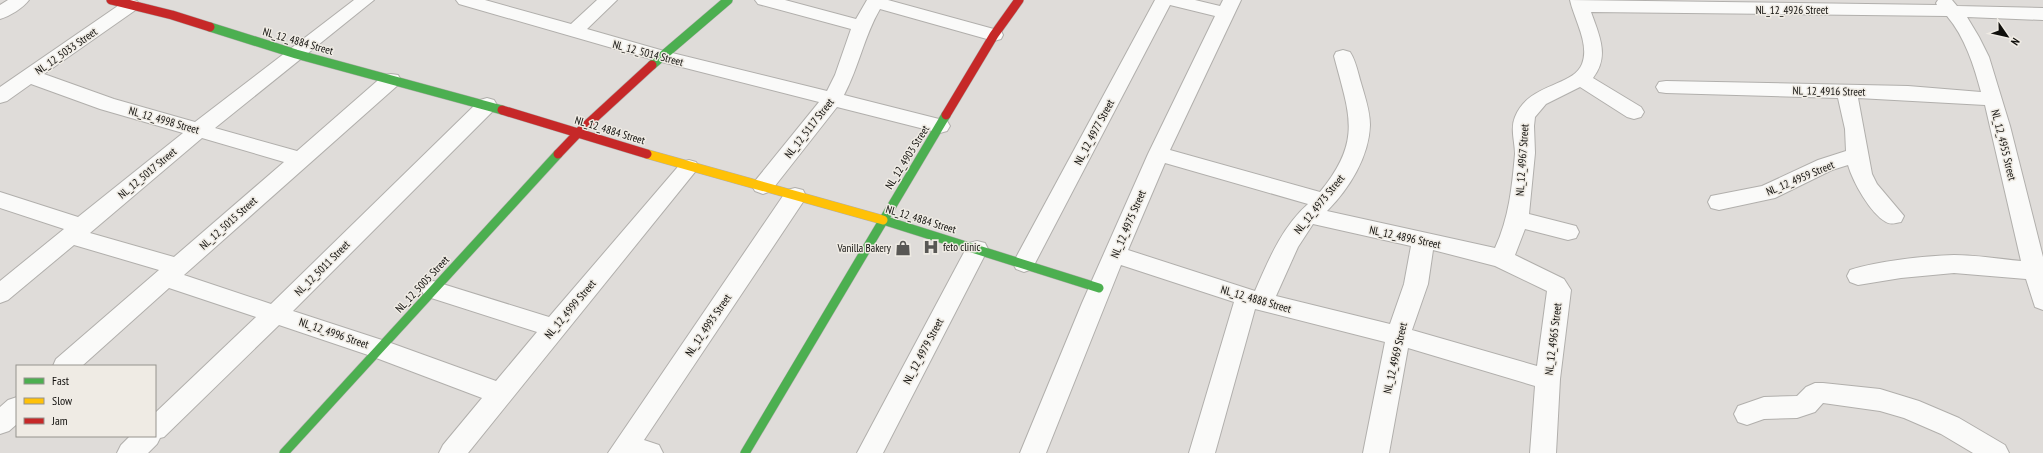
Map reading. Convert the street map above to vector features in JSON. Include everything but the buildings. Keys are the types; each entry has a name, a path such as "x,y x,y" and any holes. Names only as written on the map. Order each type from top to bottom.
{"street":[{"path":"0,13 20,0"},
{"name":"NL_12_4884 Street","path":"111,0 172,15 296,54 487,105 689,166 882,220 1024,263 1099,288"},
{"name":"NL_12_5017 Street","path":"0,294 200,130 365,0"},
{"name":"NL_12_5014 Street","path":"465,0 661,56 940,126"},
{"path":"573,32 608,0"},
{"name":"NL_12_5005 Street","path":"284,453 432,290 578,133 661,56 728,0"},
{"path":"764,0 861,26"},
{"name":"NL_12_4903 Street","path":"744,453 994,35 1020,0"},
{"name":"NL_12_4977 Street","path":"1024,263 1164,0"},
{"path":"1171,0 1229,6"},
{"path":"875,1 994,35"},
{"name":"NL_12_5117 Street","path":"763,186 832,100 845,75 861,26 875,1"},
{"path":"1580,3 1593,46 1594,56 1592,66 1581,79 1634,112"},
{"name":"NL_12_4926 Street","path":"1580,3 1718,5 1947,5 2043,14"},
{"name":"NL_12_5033 Street","path":"0,96 131,5"},
{"name":"NL_12_4955 Street","path":"1947,5 1966,30 1977,52 2033,222 2035,271 2043,301"},
{"name":"NL_12_4975 Street","path":"1033,453 1099,288 1116,255 1158,154 1229,6"},
{"name":"NL_12_4973 Street","path":"1202,453 1255,300 1296,230 1308,215 1325,200 1351,164 1359,138 1359,111 1343,56"},
{"name":"NL_12_4998 Street","path":"29,76 107,104 299,159"},
{"name":"NL_12_4967 Street","path":"1502,259 1517,219 1525,151 1525,116 1543,95 1581,79"},
{"name":"NL_12_5015 Street","path":"66,365 172,273 299,159 391,80"},
{"name":"NL_12_4916 Street","path":"1666,87 1908,93 1993,99"},
{"path":"1847,92 1855,129 1858,165 1864,185 1893,216"},
{"name":"NL_12_5011 Street","path":"156,428 276,313 487,105"},
{"path":"1158,154 1325,200"},
{"name":"NL_12_4959 Street","path":"1719,202 1767,193 1825,165 1857,156"},
{"name":"NL_12_4999 Street","path":"452,453 689,166"},
{"name":"NL_12_4993 Street","path":"633,450 795,196"},
{"name":"NL_12_4996 Street","path":"0,200 77,231 172,273 276,313 501,394"},
{"name":"NL_12_4896 Street","path":"1308,215 1474,251 1502,259"},
{"path":"1517,219 1568,232"},
{"name":"NL_12_4969 Street","path":"1376,453 1398,336 1416,284 1423,241"},
{"name":"NL_12_4979 Street","path":"870,453 977,249"},
{"name":"NL_12_4888 Street","path":"1116,255 1255,300 1398,336 1548,379"},
{"name":"NL_12_4965 Street","path":"1502,259 1552,282 1559,290 1548,379 1543,453"},
{"path":"1858,276 1901,269 1954,264 2035,271"},
{"path":"432,290 554,328"},
{"path":"1747,414 1764,408 1797,407 1806,404 1815,394 1823,393 1880,400 1931,417 1996,453"},
{"path":"0,423 16,409"},
{"path":"130,453 147,437"}],"traffic: fast":[{"path":"652,65 728,0"},
{"path":"210,27 296,54 502,110"},
{"path":"745,453 946,115"},
{"path":"284,453 558,154"},
{"path":"883,220 1099,288"}],"traffic: slow":[{"path":"647,154 883,220"}],"traffic: jam":[{"path":"111,0 172,15 210,27"},
{"path":"946,115 994,35 1019,0"},
{"path":"558,154 578,133 652,65"},
{"path":"502,110 647,154"}],"place":[{"name":"feto clinic","path":"931,247"},
{"name":"Vanilla Bakery","path":"903,248"}]}
